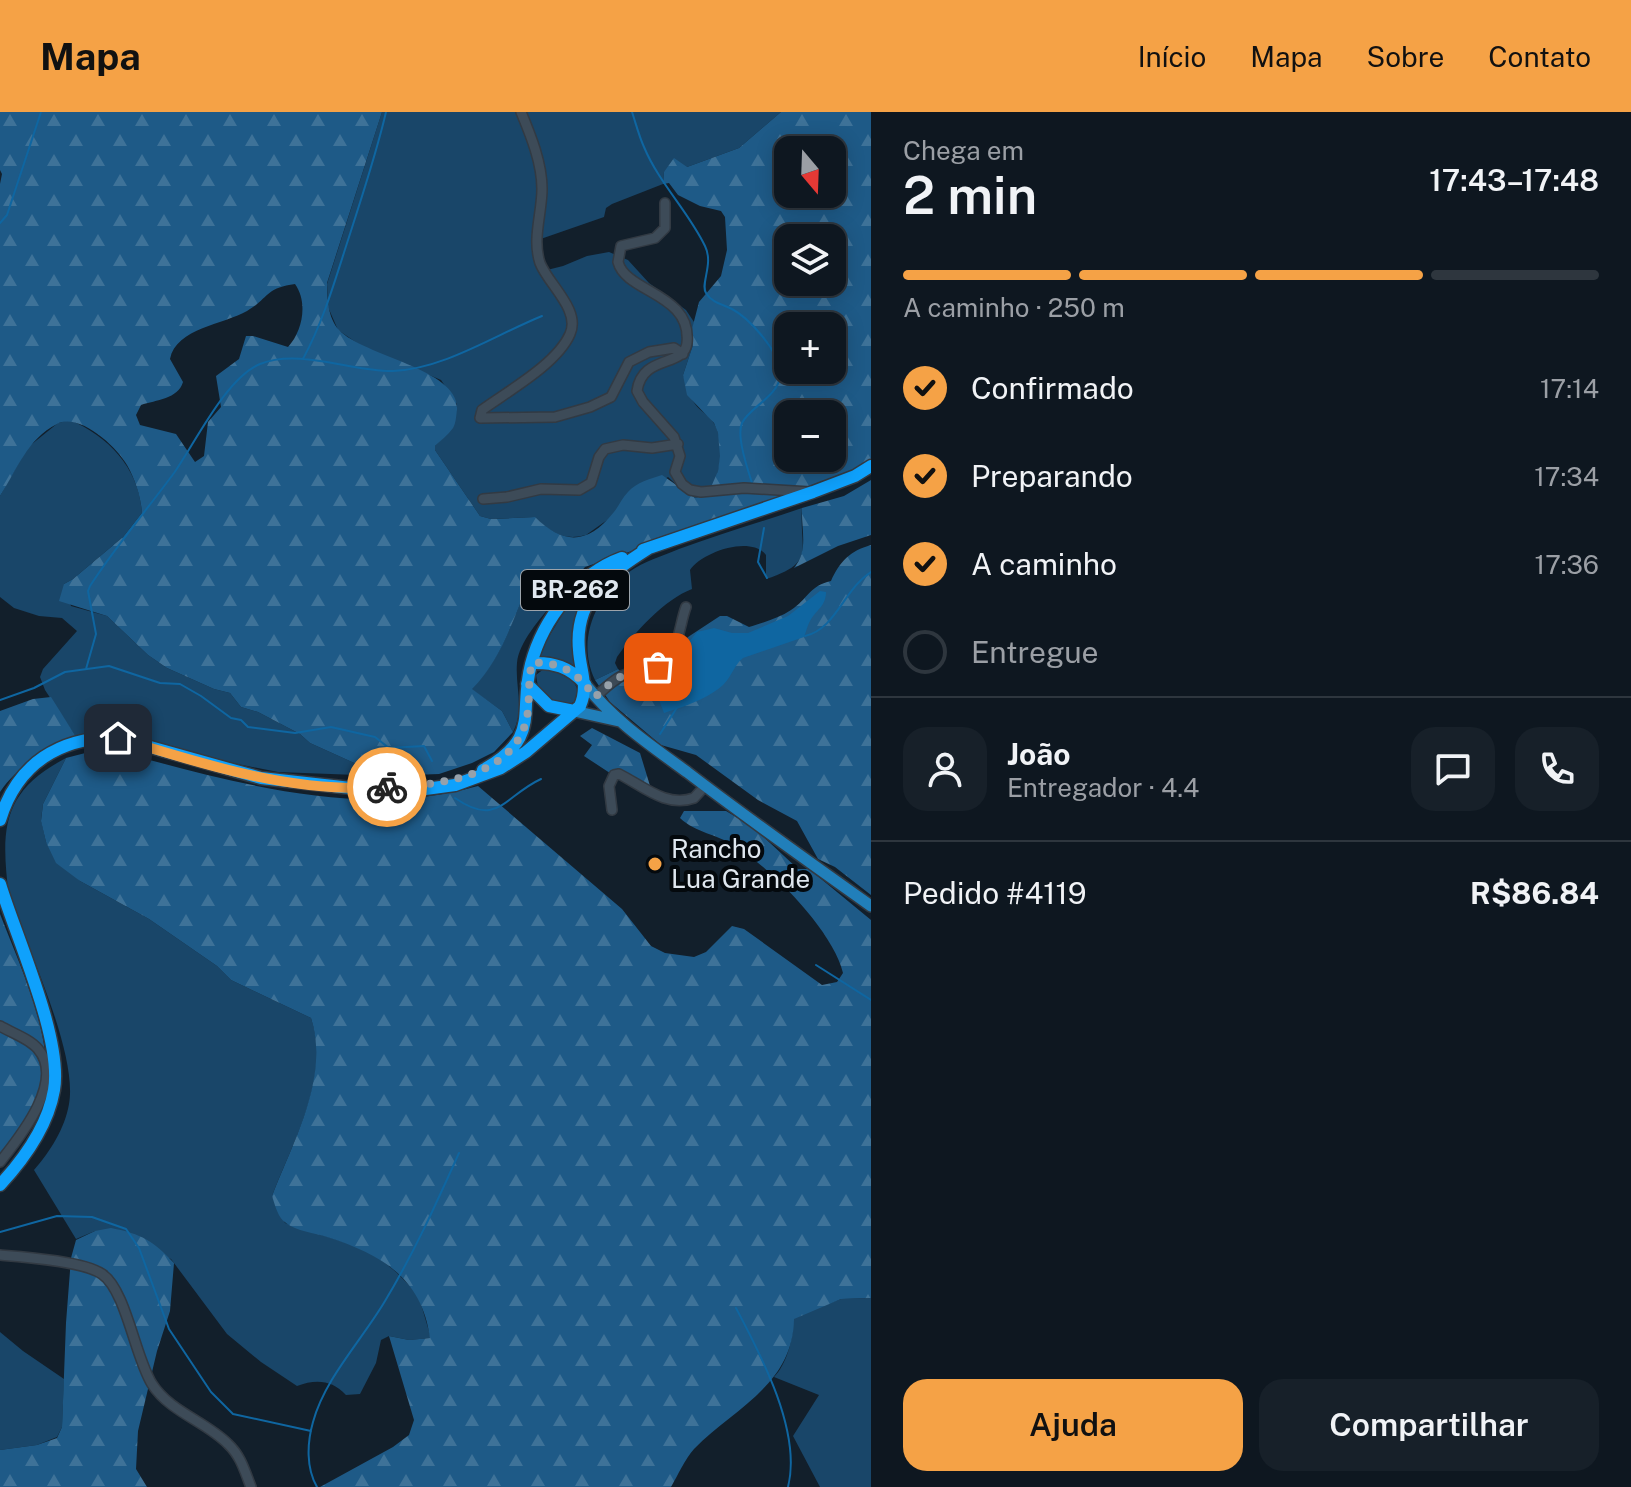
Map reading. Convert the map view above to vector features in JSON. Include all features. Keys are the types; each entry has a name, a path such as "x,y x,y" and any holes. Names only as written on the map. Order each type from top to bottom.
{"highway":[{"name":"BR-262","path":"362,789 436,783 479,771 509,751 521,736 527,717 527,684 538,644 550,620 590,575 614,561 813,492 855,476 871,466"},
{"name":"BR-262","path":"0,820 11,790 28,768 68,745 98,737 118,738 261,778 396,793 422,791 484,776 526,752 580,706 585,684 579,630 585,608 609,574 649,548"},
{"path":"532,663 554,663 579,677 585,684"},
{"path":"527,684 549,706 574,711"},
{"path":"0,884 44,1015 51,1042 54,1090 45,1121 0,1185"}],"main road":[{"path":"585,684 620,721 871,906"},
{"path":"574,711 620,721"}],"street":[{"path":"521,112 541,170 537,246 540,263 571,314 572,332 556,353 482,410 480,418 568,415 611,397 623,370 638,356 674,348 683,354"},
{"path":"665,203 665,228 660,236 621,246 618,262 624,274 654,292 684,321 687,342 683,354 647,369 641,376 637,391 678,444 680,456 675,472 682,484 690,490 701,492 744,488 813,492"},
{"path":"483,499 541,489 579,490 591,483 599,457 605,449 623,445 652,448 678,444"},
{"path":"595,697 622,676 631,672 650,672 658,667 675,645 686,607"},
{"path":"612,810 609,786 614,775 619,774 663,799 676,801 694,798 705,786"},
{"path":"0,1026 37,1047 45,1067 45,1083 35,1113 0,1162"},
{"path":"0,1255 90,1269 105,1276 115,1289 153,1386 162,1398 228,1444 243,1463 251,1487"}],"shaded area":[{"path":"382,112 781,112 739,148 664,172 663,184 612,204 606,208 604,217 532,242 535,261 543,271 609,252 628,260 649,283 686,310 694,322 693,345 683,375 693,401 713,422 720,439 719,468 708,494 695,498 668,477 586,535 578,537 558,534 534,517 491,519 480,516 435,450 453,423 457,404 441,380 363,347 338,330 328,307 327,284"},
{"path":"70,420 97,435 120,456 135,482 142,513 123,537 64,584 71,606 107,616 148,655 167,668 230,693 241,707 258,712 300,734 310,743 383,776 278,772 119,737 78,740 45,690 40,677 43,669 77,631 62,618 39,616 14,608 0,597 0,496 27,448 58,423"},
{"path":"802,508 802,553 793,567 766,579 766,555 749,546 727,548 705,557 690,570 692,589 671,600 641,628 617,657 615,663 618,669 595,680 590,665 588,635 598,606 617,582 654,559"},
{"path":"532,573 553,603 531,631 519,655 518,715 513,732 502,711 471,689 500,649"},
{"path":"603,573 580,608 579,673 551,657 537,656 570,602"},
{"path":"820,591 826,592 824,601 811,619 804,637 743,658 727,681 711,694 664,713 654,687 685,663 688,643 697,632 714,628 748,633 788,616"},
{"path":"545,668 567,676 574,683 578,694 574,702 565,706 539,693 536,675"},
{"path":"66,758 43,804 41,820 46,842 80,881 149,919 217,966 231,980 311,1018 316,1040 313,1086 299,1131 272,1196 285,1223 374,1254 396,1272 418,1294 431,1338 409,1340 389,1336 381,1340 376,1363 360,1394 346,1395 335,1386 323,1382 297,1386 261,1362 227,1334 171,1259 95,1231 76,1239 34,1170 51,1148 64,1122 70,1083 59,1029 9,896 6,831 10,814 29,784"},
{"path":"871,1298 871,1487 820,1487 793,1436 819,1395 774,1377 789,1350 793,1319 841,1299"},
{"path":"0,1332 64,1379 62,1427 57,1437 37,1445 0,1450"}],"green space":[{"path":"0,112 382,112 327,283 332,320 352,340 428,374 454,396 457,410 455,424 435,446 435,450 480,516 491,519 535,517 555,532 575,537 585,536 604,523 628,492 644,481 662,475 695,498 708,494 718,471 718,433 714,423 687,395 683,375 693,345 692,329 699,302 721,276 727,250 725,217 721,211 700,206 678,195 669,183 663,184 664,172 674,158 687,167 739,148 781,112 871,112 871,462 854,475 585,567 553,603 532,574 500,650 472,689 502,711 513,732 494,752 472,763 439,774 383,776 310,743 300,734 258,712 241,707 230,693 167,668 148,655 107,616 59,601 64,584 123,537 142,513 139,494 127,465 106,441 76,423 57,424 38,438 0,496","holes":["295,284 302,299 302,316 297,333 288,347 246,336 239,359 216,376 221,407 208,422 204,456 195,462 176,434 140,425 136,415 141,405 166,398 176,392 183,382 170,359 181,340 202,328 238,316 278,288"]},
{"path":"871,480 871,535 838,546 794,568 803,547 802,508 844,496"},
{"path":"871,545 871,895 835,867 818,859 797,821 758,800 696,755 661,745 610,702 595,680 618,669 635,685 648,682 680,662 688,637 720,616 727,616 749,627 781,615 797,606 813,589 831,581 842,562 851,554"},
{"path":"51,697 78,740 25,766 0,792 0,711 33,699"},
{"path":"592,728 640,753 651,789 616,777 584,756 592,745 580,736"},
{"path":"97,750 116,751 250,785 342,798 433,796 478,786 622,909 651,946 665,953 694,957 706,952 732,926 744,929 822,985 837,982 843,973 837,956 814,920 783,885 735,846 680,818 684,811 726,811 753,827 798,869 809,869 871,920 871,1298 841,1299 794,1319 791,1342 784,1361 772,1378 694,1449 671,1487 320,1487 409,1435 414,1420 389,1336 409,1340 430,1338 425,1317 418,1299 396,1271 347,1244 290,1226 283,1221 276,1207 272,1196 299,1132 313,1086 316,1040 311,1018 231,980 217,966 149,919 80,881 56,863 41,821 43,804 66,758"},
{"path":"0,914 36,1010 46,1068 35,1105 0,1168"},
{"path":"111,1228 146,1240 174,1263 170,1311 138,1431 136,1469 147,1487 0,1487 0,1450 37,1445 57,1438 62,1427 71,1258 76,1240"}],"waterway":[{"path":"0,223 7,215 41,112"},
{"path":"303,359 334,284 386,112"},
{"path":"632,112 650,160 705,246 708,260 706,293 746,319 768,344 778,362 780,378 777,386 742,423 740,436 752,483"},
{"path":"86,669 96,634 88,591 90,586 174,473 212,412 247,371 260,364 292,358 377,370 412,369 450,358 542,316"},
{"path":"764,528 758,562 767,578"},
{"path":"805,636 825,625 871,572"},
{"path":"0,700 34,688 65,672 109,666 160,683 180,684 248,727 295,733 331,727 375,737 389,748 424,746 432,761"},
{"path":"660,734 678,706"},
{"path":"455,798 481,810 491,810 541,779"},
{"path":"816,965 871,1000"},
{"path":"317,1487 309,1464 309,1447 319,1406 335,1375 396,1283 459,1153"},
{"path":"0,1232 57,1216 92,1217 126,1229 139,1248 169,1329 211,1392 233,1414 311,1431"},
{"path":"736,1308 777,1394 789,1442 791,1465 788,1487"}],"way so far":[{"path":"387,787 436,783 471,774 509,751 526,724 527,684 532,663 554,663 566,668 579,677 595,697 622,676 631,672 650,672 658,667"}],"place":[{"name":"Rancho Lua Grande","path":"655,864"}],"route":[{"path":"118,738 261,778 362,789 387,787"}]}
